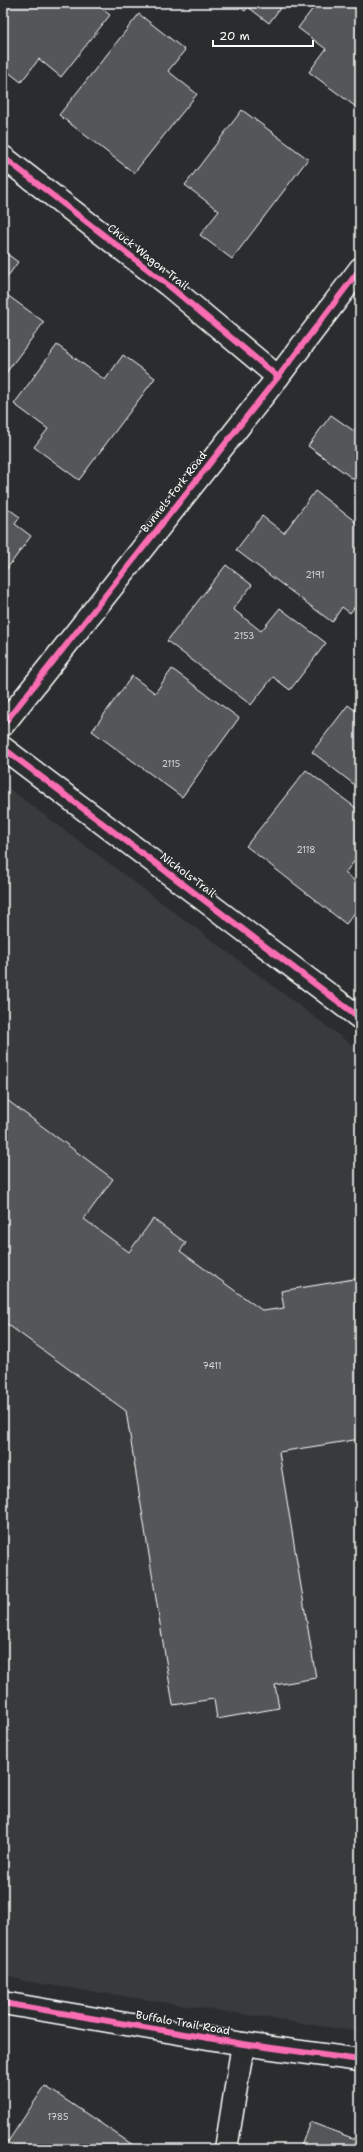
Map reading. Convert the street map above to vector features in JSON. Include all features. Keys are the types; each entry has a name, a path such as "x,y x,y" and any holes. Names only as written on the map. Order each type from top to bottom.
{"street":[{"name":"Chuck Wagon Trail","path":"3,157 168,284 278,377"},
{"name":"Bunnels Fork Road","path":"3,725 278,377 360,269"},
{"name":"Nichols Trail","path":"3,748 359,1015"},
{"name":"Buffalo Trail Road","path":"3,2003 243,2044 360,2060"},
{"path":"226,2149 243,2044"}],"shaded area":[{"path":"3,784 360,1051 360,2032 23,1981 3,1973"}],"building":[{"path":"3,3 95,3 110,15 61,77 39,59 21,82 3,68"},
{"path":"234,3 284,3 269,23 248,7 245,11"},
{"path":"317,3 360,3 360,102 356,107 309,72 326,49 298,28"},
{"path":"139,14 185,50 168,71 197,94 134,173 59,115"},
{"path":"242,110 308,159 232,259 200,235 219,211 185,185"},
{"path":"3,251 18,262 3,283"},
{"path":"3,292 44,322 3,377"},
{"path":"57,345 105,380 123,355 155,378 79,480 34,447 48,429 14,404"},
{"path":"331,415 354,431 360,422 360,484 308,446"},
{"path":"315,491 360,525 360,600 350,613 342,607 332,622 236,550 262,516 284,533"},
{"path":"3,505 20,517 15,524 31,536 3,574"},
{"path":"226,565 252,585 233,609 261,631 280,608 326,643 290,690 273,677 251,705 167,641"},
{"path":"172,669 239,718 182,797 92,731 132,676 155,693"},
{"path":"348,705 360,714 360,789 312,752"},
{"path":"306,770 360,811 360,854 345,873 360,885 360,906 346,924 246,846"},
{"path":"3,1097 113,1179 84,1219 129,1252 153,1219 186,1243 180,1251 263,1311 284,1308 281,1291 360,1278 360,1439 279,1452 316,1678 275,1685 279,1708 217,1719 214,1699 173,1705 126,1411 3,1321"},
{"path":"45,2086 139,2149 3,2149"},
{"path":"310,2122 360,2141 360,2149 300,2149"}],"cycle path":[{"path":"3,157 168,285 278,377"},
{"path":"3,725 278,377 360,269"},
{"path":"3,748 360,1018"},
{"path":"3,2003 243,2044 360,2060"}]}
